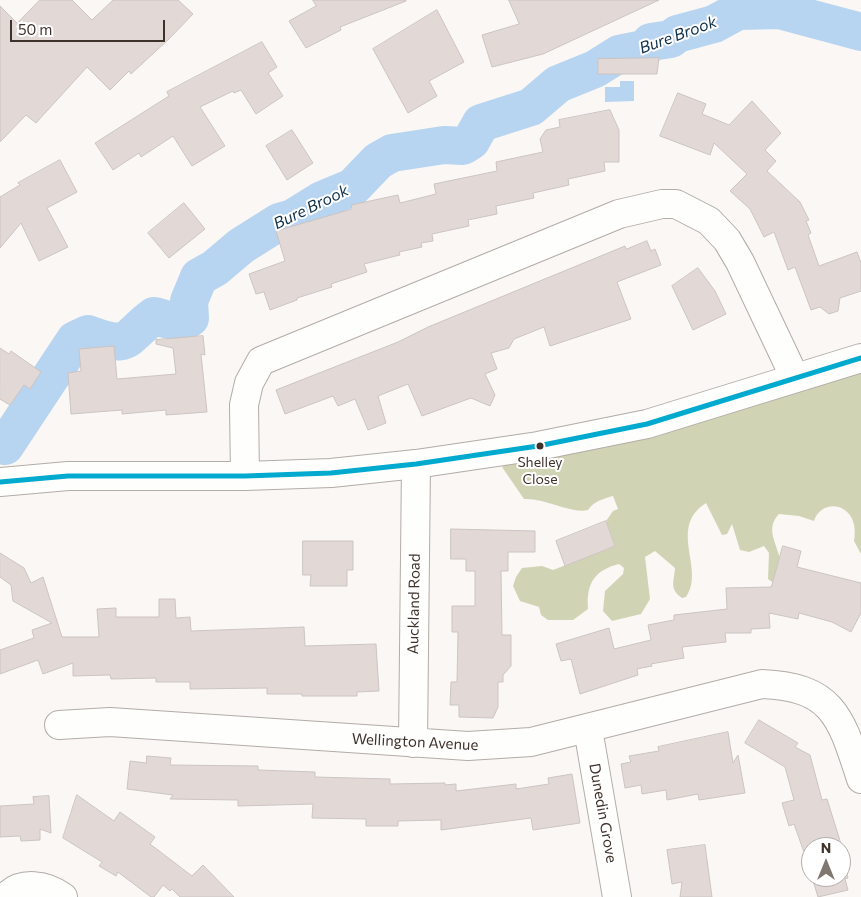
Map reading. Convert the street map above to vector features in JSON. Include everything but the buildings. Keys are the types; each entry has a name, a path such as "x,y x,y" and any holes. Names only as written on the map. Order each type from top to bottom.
{"street":[{"path":"245,476 244,405 249,382 261,362 619,214 662,204 676,204 688,208 709,221 727,240 756,294 796,378"},
{"path":"1,475 245,476 331,473 416,464 538,446 647,424 861,358"},
{"name":"Auckland Road","path":"413,743 416,464"},
{"name":"Wellington Avenue","path":"59,725 110,722 468,746 531,742 762,684 787,685 812,693 831,708 844,728 861,778"},
{"name":"Dunedin Grove","path":"588,729 617,897"},
{"path":"6,897 11,892 32,885 52,889 63,897"}],"green space":[{"path":"861,367 861,554 854,541 855,528 852,518 847,511 840,507 832,506 825,508 818,513 814,521 799,516 779,514 775,519 772,529 779,555 779,566 775,584 768,579 769,553 764,546 749,552 740,550 732,524 727,534 722,535 706,503 695,513 689,524 688,536 692,574 691,586 686,597 682,598 675,591 673,581 675,568 655,551 645,557 650,599 641,614 612,621 603,611 605,591 623,574 624,568 619,564 598,574 589,592 588,609 573,620 548,620 541,615 539,607 520,601 513,586 522,568 542,566 553,570 615,546 606,521 613,511 618,509 613,496 596,502 588,510 581,511 532,499 524,499 502,467 511,462"}],"water":[{"path":"620,81 634,81 634,101 605,102 605,87 620,87"}],"waterway":[{"name":"Bure Brook","path":"5,446 75,340 88,334 113,341 126,340 154,316 177,322 186,321 190,318 189,301 199,277 215,268 241,246 279,222 293,218 322,200 353,187 378,161 392,153 444,145 463,146 471,141 481,123 531,107 558,84 595,69 619,54 644,49 651,42 671,39 677,34 714,24 738,11 779,10 861,32"}],"transit line":[{"path":"0,482 68,476 245,476 331,473 416,464 538,446 647,424 861,358"}],"place":[{"name":"Shelley Close","path":"540,446"}]}
